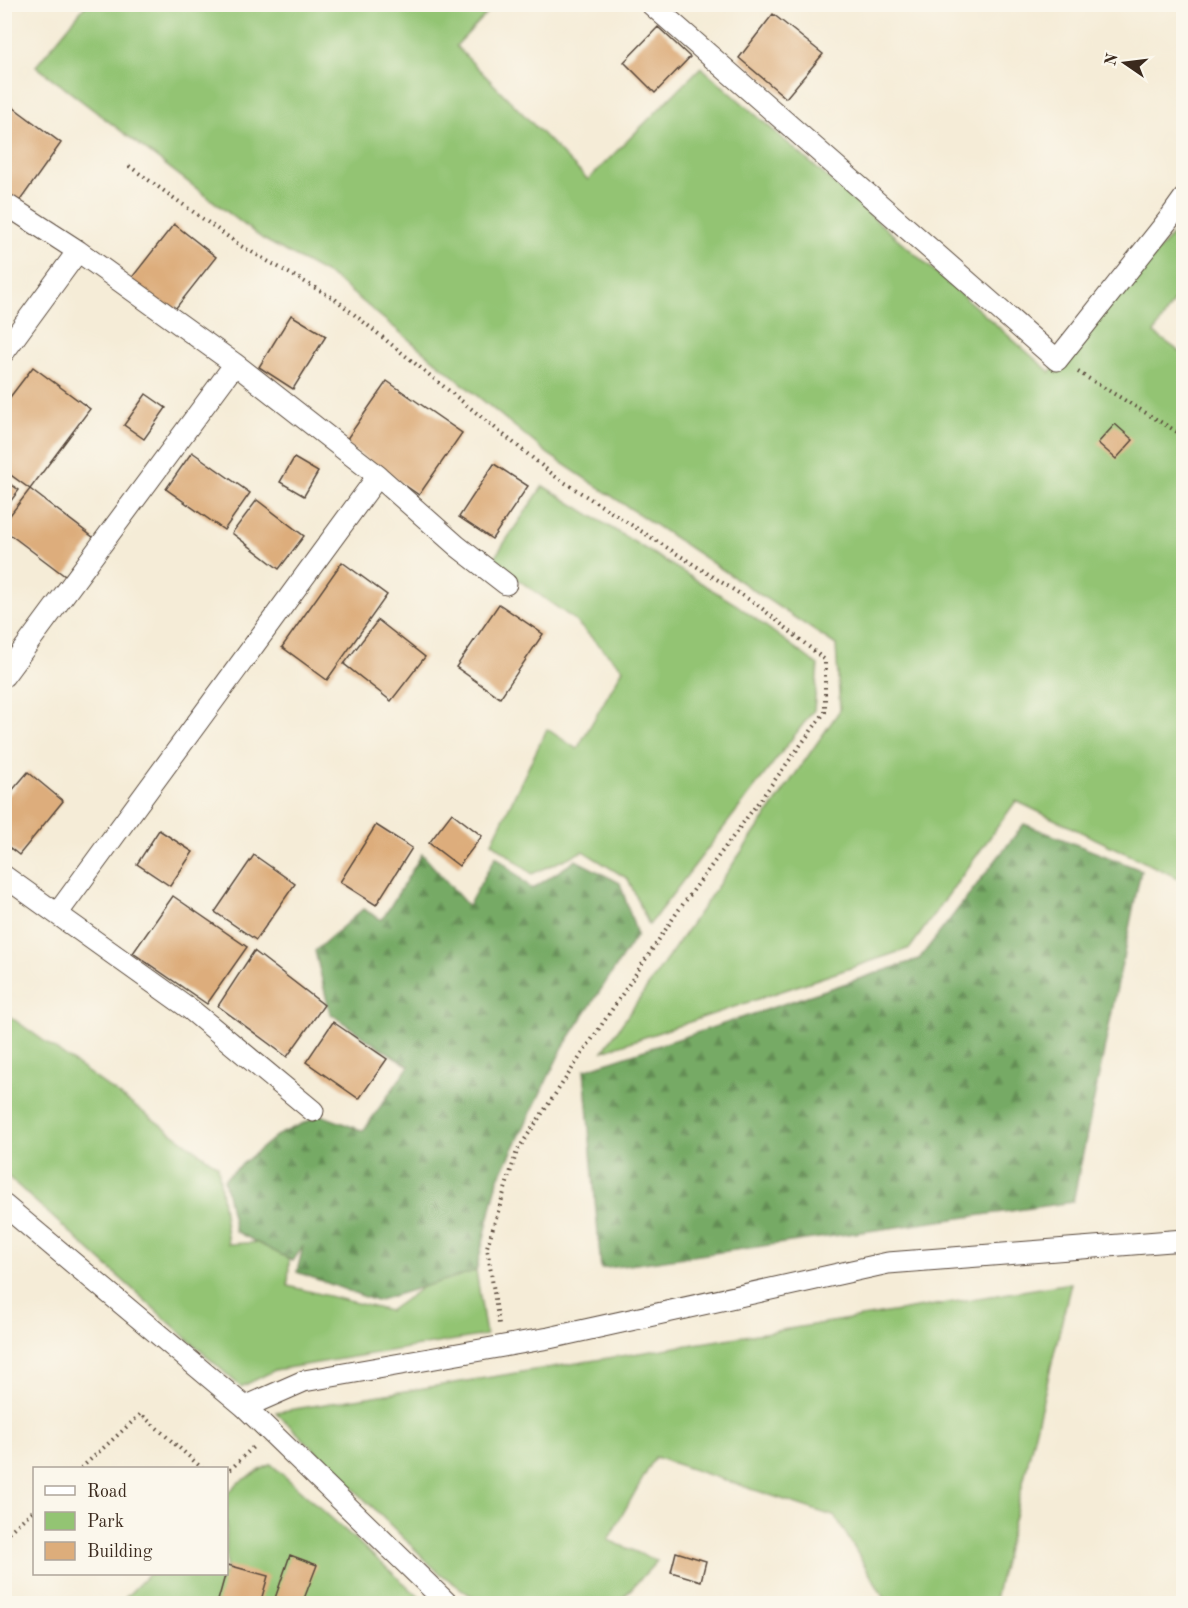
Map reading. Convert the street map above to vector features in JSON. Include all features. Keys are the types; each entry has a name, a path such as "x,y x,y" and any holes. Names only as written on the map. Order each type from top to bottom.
{"street":[{"path":"651,4 1057,360 1184,198"},
{"path":"4,203 78,251 235,364 378,476 457,546 506,584"},
{"path":"4,352 78,251"},
{"path":"4,676 235,364"},
{"path":"57,914 378,476"},
{"path":"4,876 190,1009 314,1111"},
{"path":"4,1205 245,1407 448,1604"},
{"path":"245,1407 304,1381 549,1338 888,1263 1184,1240"}],"path":[{"path":"129,166 241,246 335,299 556,477 759,606 825,660 825,712 678,911 517,1151 487,1247 503,1346"},
{"path":"1057,360 1184,436"},
{"path":"82,1467 141,1414 201,1467"},
{"path":"228,1472 268,1429"},
{"path":"4,1536 33,1511"}],"green space":[{"path":"86,5 495,5 456,46 588,180 701,67 1050,372 1173,234 1183,247 1183,286 1154,333 1183,354 1184,872 1182,880 1016,801 910,948 603,1051 840,710 836,645 548,454 334,278 263,239 36,66"},
{"path":"543,486 737,605 818,665 814,710 649,925 628,879 583,851 532,874 492,842 547,729 577,749 623,669 572,618 492,561"},
{"path":"1024,824 1141,870 1073,1202 601,1269 584,1070 919,959"},
{"path":"422,854 468,906 496,856 532,889 576,860 620,883 637,935 563,1047 498,1180 476,1271 376,1301 297,1272 303,1246 293,1261 235,1231 224,1179 276,1136 321,1115 363,1131 409,1066 330,1013 315,951 363,909 382,920"},
{"path":"5,1013 218,1166 228,1244 290,1241 288,1286 389,1311 473,1251 486,1335 275,1370 241,1387 5,1174"},
{"path":"1071,1283 994,1603 887,1603 836,1517 655,1457 608,1540 657,1561 618,1603 481,1603 438,1572 276,1412"},
{"path":"271,1464 426,1603 119,1604 148,1575 228,1575 228,1493 239,1482"}],"building":[{"path":"773,14 823,54 786,98 739,58"},
{"path":"658,27 690,57 655,93 624,62"},
{"path":"6,102 61,143 19,202 4,191"},
{"path":"174,224 216,257 172,313 130,280"},
{"path":"291,315 326,336 293,389 259,367"},
{"path":"33,367 90,409 30,489 4,470 4,405"},
{"path":"387,381 462,433 419,495 344,443"},
{"path":"146,394 166,408 144,439 124,425"},
{"path":"1115,424 1133,440 1116,459 1098,443"},
{"path":"192,452 250,493 224,530 166,489"},
{"path":"294,458 318,472 304,496 280,482"},
{"path":"494,464 528,486 492,539 459,517"},
{"path":"4,480 19,490 4,510"},
{"path":"30,489 94,538 65,576 4,530 4,523"},
{"path":"257,500 304,536 279,569 232,533"},
{"path":"342,562 387,595 327,680 282,647"},
{"path":"499,604 543,634 500,698 456,667"},
{"path":"378,620 425,657 391,701 344,664"},
{"path":"28,772 63,801 19,855 4,843 4,800"},
{"path":"452,813 482,836 459,866 429,843"},
{"path":"376,825 412,848 376,905 340,882"},
{"path":"159,830 193,852 170,886 137,864"},
{"path":"254,855 295,884 256,940 215,912"},
{"path":"173,896 247,947 207,1004 133,953"},
{"path":"254,951 324,1005 287,1057 218,1006"},
{"path":"333,1022 387,1059 359,1099 306,1062"},
{"path":"676,1552 706,1561 701,1581 671,1572"},
{"path":"290,1555 317,1565 302,1604 273,1604"},
{"path":"228,1565 268,1576 260,1604 217,1604 225,1575 228,1575"}]}
